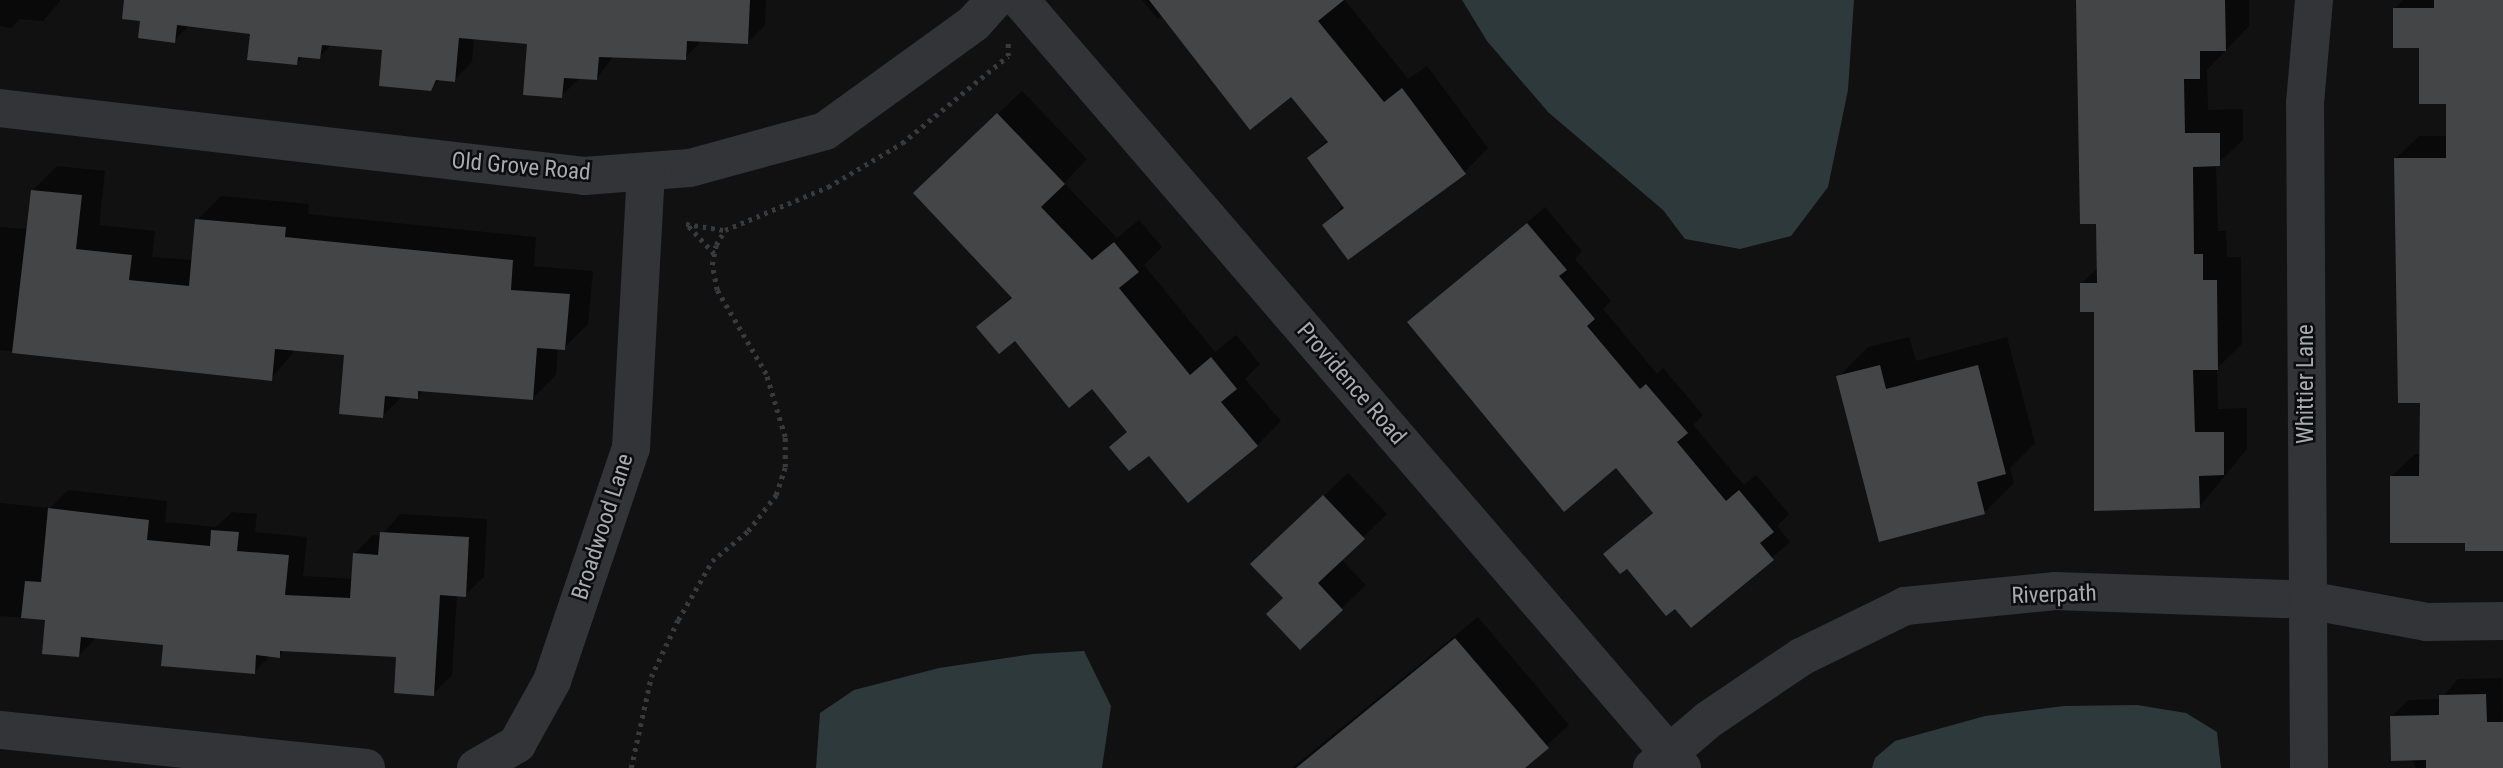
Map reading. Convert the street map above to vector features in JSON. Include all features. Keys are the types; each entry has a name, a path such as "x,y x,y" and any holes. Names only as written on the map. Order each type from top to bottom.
{"street":[{"name":"Whittier Lane","path":"2309,768 2305,103 2314,0"},
{"name":"Old Grove Road","path":"0,108 584,176 691,168 825,131 1000,3"},
{"name":"Providence Road","path":"1000,3 1667,763"},
{"name":"Broadwood Lane","path":"476,768 517,744 552,681 631,448 646,172"},
{"name":"Riverpath","path":"1667,763 1708,720 1801,657 1905,606 2055,591 2307,600 2427,621 2503,621"},
{"path":"0,730 366,768"}],"path":[{"path":"715,254 685,225 725,230 828,187 902,143 1008,56 1000,3"},
{"path":"631,768 650,677 677,620 712,561 748,531 776,495 785,467 779,412 766,374 717,290 715,254 725,230"}],"shaded area":[{"path":"1462,0 1854,0 1848,90 1828,187 1791,236 1740,249 1685,239 1663,210 1548,112 1487,41"},
{"path":"1084,651 1111,706 1102,768 816,768 820,713 854,690 939,668 1033,654"},
{"path":"2137,705 2186,713 2217,732 2221,768 1872,768 1875,758 1895,741 1985,716 2064,706"}],"building":[{"path":"124,0 750,0 748,44 687,41 686,60 599,57 597,80 564,78 562,98 523,95 527,44 459,38 455,82 436,80 431,91 379,86 382,50 322,45 320,59 298,57 297,65 247,60 250,34 177,25 175,43 138,38 140,21 122,19"},
{"path":"1149,0 1344,0 1318,21 1384,102 1402,88 1466,174 1348,260 1322,225 1344,208 1307,158 1328,142 1291,97 1250,130"},
{"path":"2076,0 2225,0 2226,51 2200,51 2200,79 2184,79 2185,133 2220,133 2220,166 2193,167 2194,254 2203,254 2203,280 2217,280 2218,370 2193,370 2195,432 2224,432 2224,475 2199,476 2200,508 2094,511 2094,312 2080,312 2080,283 2097,283 2096,224 2080,224"},
{"path":"2434,0 2503,0 2503,551 2465,551 2465,543 2390,543 2390,476 2419,476 2420,403 2398,403 2394,158 2446,158 2446,104 2419,104 2419,48 2393,48 2393,8 2434,8"},
{"path":"997,113 1065,184 1041,207 1092,260 1114,242 1139,272 1119,288 1190,375 1211,357 1237,389 1221,402 1258,446 1188,503 1149,456 1129,471 1109,447 1127,432 1092,389 1069,408 1015,341 999,354 976,327 1012,298 913,193"},
{"path":"31,190 82,195 76,249 132,255 129,280 189,286 195,219 286,227 285,237 513,260 511,290 570,294 565,350 537,348 533,400 418,391 418,399 385,396 383,418 339,414 344,355 275,349 272,381 12,353"},
{"path":"1527,223 1567,270 1559,276 1595,319 1587,326 1640,389 1646,384 1688,433 1677,442 1726,501 1739,490 1774,532 1760,543 1774,560 1691,628 1675,609 1666,616 1627,569 1620,574 1603,554 1653,513 1616,468 1564,512 1407,322"},
{"path":"1880,365 1886,389 1978,365 2006,474 1977,482 1985,514 1879,542 1836,376"},
{"path":"1323,495 1365,539 1318,583 1343,610 1300,650 1266,614 1283,598 1250,564"},
{"path":"48,508 149,520 147,540 210,546 211,530 239,532 237,551 289,555 285,595 350,598 353,553 378,555 380,532 469,537 466,597 440,595 434,696 394,693 396,657 280,651 280,658 256,655 255,674 161,666 163,645 81,637 79,657 42,654 45,620 21,618 25,581 41,582"},
{"path":"1455,638 1549,748 1525,768 1296,768"},
{"path":"2486,694 2487,722 2503,722 2503,768 2426,768 2426,760 2391,761 2390,716 2439,715 2439,695"}]}
